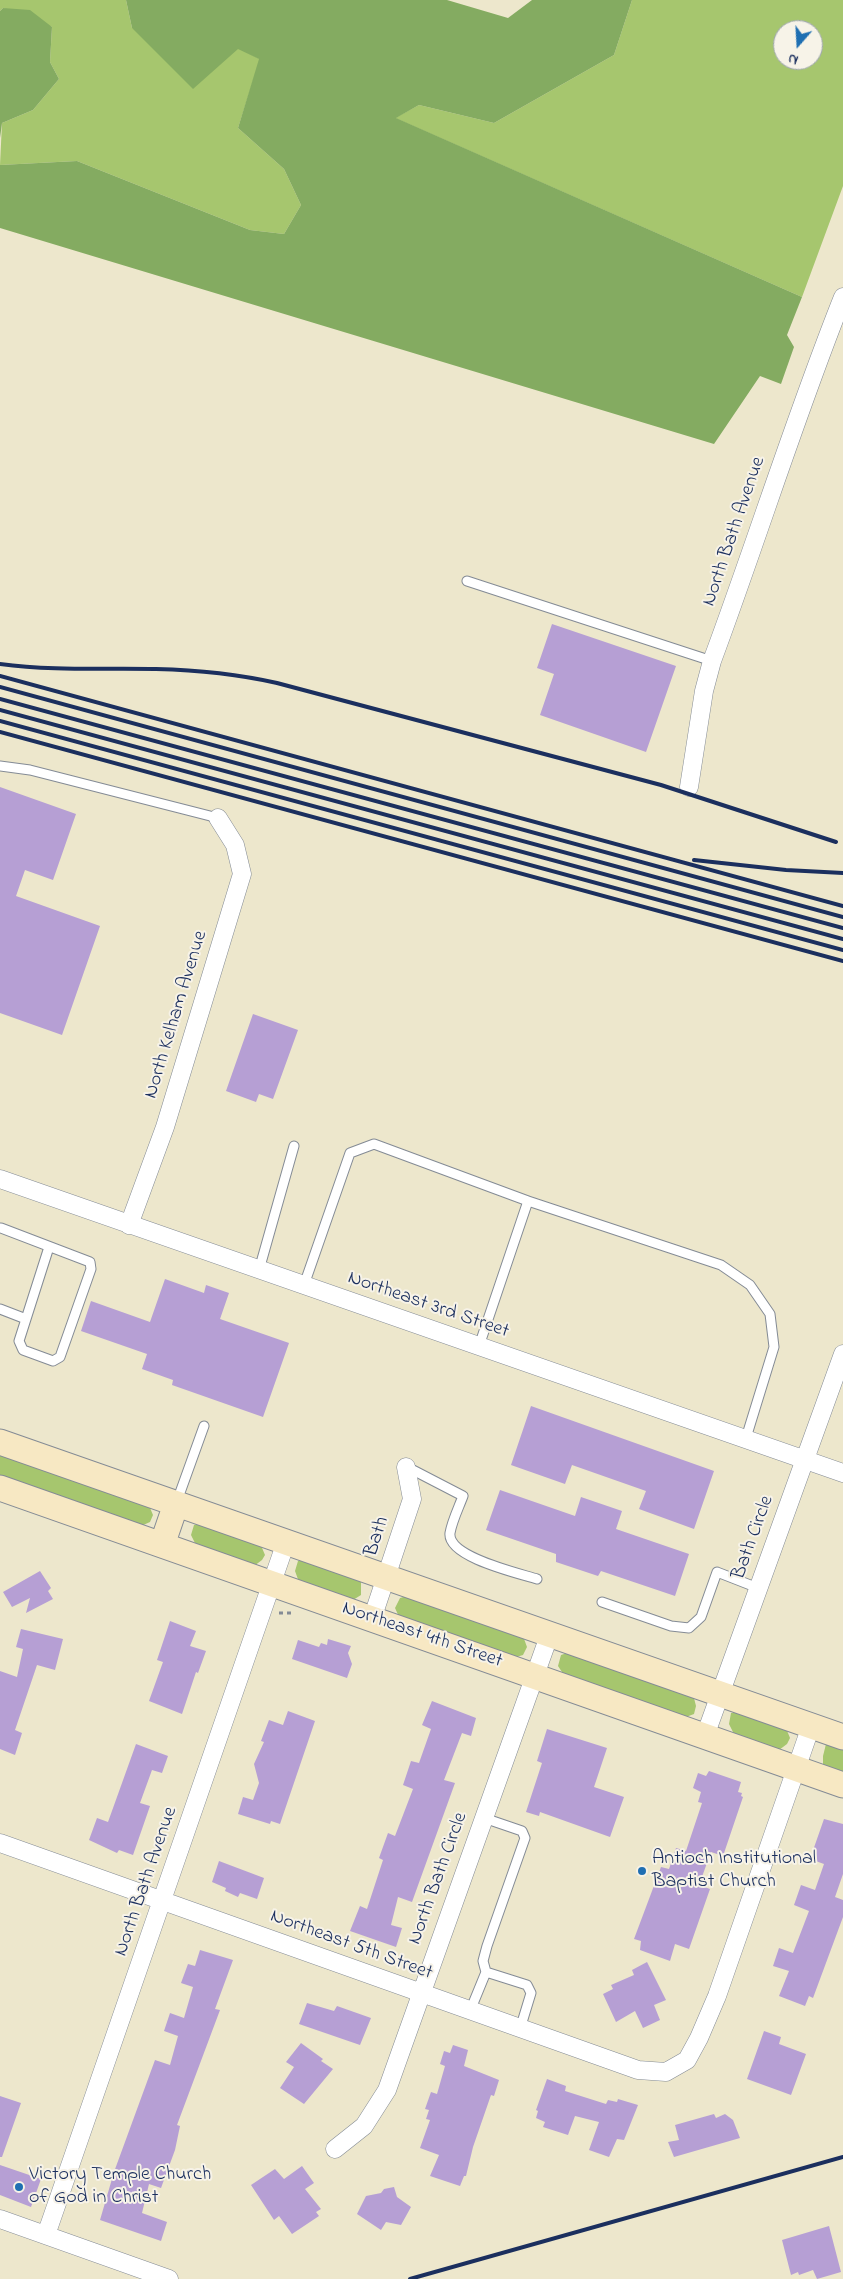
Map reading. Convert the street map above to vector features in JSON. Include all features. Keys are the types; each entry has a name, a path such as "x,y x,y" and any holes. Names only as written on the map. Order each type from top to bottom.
{"main road":[{"name":"Northeast 4th Street","path":"0,1442 549,1636 843,1737"},
{"name":"Northeast 4th Street","path":"0,1488 843,1784"},
{"path":"162,1545 176,1504"}],"street":[{"name":"North Bath Avenue","path":"689,787 704,691 712,661 776,485 798,411 843,297"},
{"name":"North Kelham Avenue","path":"129,1225 165,1126 242,874 235,845 218,818"},
{"name":"Northeast 3rd Street","path":"0,1179 843,1473"},
{"name":"Bath Circle","path":"705,1736 843,1354"},
{"name":"Bath","path":"372,1619 412,1499 406,1467"},
{"name":"North Bath Avenue","path":"46,2235 286,1542"},
{"name":"North Bath Circle","path":"335,2149 364,2126 387,2090 549,1636"},
{"path":"797,1768 811,1726"},
{"name":"Northeast 5th Street","path":"0,1843 638,2070 666,2072 687,2060 717,1996 797,1768"},
{"path":"0,2219 169,2279"}],"lane":[{"path":"467,581 712,661"},
{"path":"0,766 30,770 218,818"},
{"path":"304,1286 350,1153 374,1144 528,1201 721,1265 750,1285 770,1314 774,1348 746,1438"},
{"path":"259,1270 294,1146"},
{"path":"479,1346 528,1201"},
{"path":"0,1228 90,1262 91,1269 60,1357 53,1361 23,1350 18,1341 48,1247"},
{"path":"0,1309 26,1319"},
{"path":"176,1504 204,1426"},
{"path":"406,1467 463,1496 450,1532 451,1539 456,1548 466,1555 537,1580"},
{"path":"602,1602 671,1626 689,1628 701,1617 717,1572 758,1588"},
{"path":"470,2011 486,1972 483,1961 487,1946 525,1838 522,1831 484,1818"},
{"path":"486,1972 527,1985 531,1994 520,2028"}],"green space":[{"path":"0,0 126,0 132,28 238,48 260,59 238,128 284,169 301,205 284,234 250,230 77,161 0,165 2,123 33,110 59,79 50,62 52,27 3,8 0,11"},
{"path":"126,0 447,0 508,18 532,0 632,0 614,55 494,123 419,105 396,118 802,297 787,335 794,347 781,384 760,376 714,444 0,228 0,165 77,161 250,230 284,234 301,205 284,169 238,128 259,59 238,49 193,89 132,28"},
{"path":"632,0 843,0 843,186 802,297 395,118 419,105 494,123 614,55"},
{"path":"3,8 30,10 52,27 50,62 59,79 33,110 2,123 0,138 0,11"},
{"path":"0,1452 148,1503 153,1515 150,1522 141,1526 0,1476"},
{"path":"201,1523 260,1543 265,1555 254,1566 196,1545 191,1535 194,1525"},
{"path":"306,1559 361,1579 361,1595 353,1600 299,1582 295,1571 298,1561"},
{"path":"407,1596 523,1636 527,1647 523,1655 513,1658 400,1619 395,1608 400,1598"},
{"path":"570,1652 693,1694 696,1706 694,1714 686,1717 564,1675 558,1666 561,1655"},
{"path":"739,1712 786,1728 790,1738 787,1744 779,1750 734,1734 729,1724 731,1713"},
{"path":"826,1744 843,1747 843,1773 823,1766"}],"building":[{"path":"552,624 676,666 646,752 540,715 554,674 537,668"},
{"path":"0,787 76,814 53,880 25,870 16,896 100,926 62,1035 0,1013"},
{"path":"253,1014 298,1030 273,1099 259,1094 256,1102 226,1091"},
{"path":"165,1279 204,1293 206,1285 229,1293 220,1319 289,1343 263,1417 172,1385 173,1380 142,1369 147,1354 81,1331 91,1301 150,1322"},
{"path":"531,1406 714,1471 694,1529 639,1509 646,1491 572,1465 565,1484 511,1465"},
{"path":"500,1490 575,1516 581,1497 622,1511 616,1529 689,1554 675,1596 601,1571 598,1576 556,1562 556,1554 486,1530"},
{"path":"40,1571 51,1588 48,1591 53,1599 26,1613 30,1598 12,1607 3,1592"},
{"path":"170,1621 196,1631 190,1646 206,1651 198,1673 196,1672 182,1714 149,1701 163,1662 157,1660"},
{"path":"21,1629 63,1639 55,1670 37,1665 15,1730 22,1733 15,1755 0,1749 0,1671 17,1677 23,1649 16,1647"},
{"path":"328,1639 351,1646 348,1653 352,1664 347,1678 292,1659 298,1640 319,1647 321,1643 327,1645"},
{"path":"432,1701 476,1718 471,1736 462,1733 444,1780 455,1783 412,1902 398,1897 391,1925 402,1928 396,1947 350,1931 360,1906 367,1909 383,1860 379,1858 388,1833 395,1836 413,1789 403,1785 411,1761 419,1763 431,1729 422,1725"},
{"path":"288,1711 315,1721 280,1824 271,1821 270,1824 238,1814 243,1797 253,1800 259,1783 254,1764 264,1742 261,1741 269,1720 283,1725"},
{"path":"547,1729 607,1748 594,1787 624,1797 610,1837 540,1812 539,1816 526,1812 542,1763 537,1761"},
{"path":"136,1744 168,1756 162,1773 152,1770 140,1803 150,1806 133,1855 119,1850 117,1853 89,1840 97,1818 108,1822"},
{"path":"709,1771 741,1782 738,1792 742,1793 741,1796 743,1797 723,1856 711,1852 699,1885 710,1889 689,1949 675,1944 670,1961 640,1950 641,1941 634,1939 661,1867 669,1869 676,1848 686,1851 702,1803 698,1802 701,1792 693,1788 698,1773 706,1776"},
{"path":"824,1819 843,1824 843,1874 835,1897 843,1900 843,1917 813,1998 809,1996 805,2006 779,1996 789,1971 773,1966 779,1948 793,1953 809,1911 794,1905 801,1885 815,1890 824,1864 810,1859"},
{"path":"219,1861 264,1878 257,1899 240,1893 238,1897 225,1891 226,1888 212,1882"},
{"path":"200,1950 233,1960 215,2009 220,2010 177,2125 180,2126 175,2150 161,2188 149,2184 142,2213 167,2222 161,2241 100,2220 114,2172 155,2060 170,2065 178,2036 164,2031 170,2013 184,2018 193,1987 181,1983 188,1964 195,1966"},
{"path":"647,1962 666,2000 654,2005 660,2020 643,2028 635,2011 616,2022 603,1994 613,1989 611,1985 634,1975 632,1970"},
{"path":"307,2003 334,2011 337,2006 371,2018 360,2045 299,2024"},
{"path":"764,2031 781,2037 779,2044 806,2054 791,2095 747,2079"},
{"path":"301,2043 333,2069 304,2104 280,2088 294,2067 286,2062"},
{"path":"453,2045 468,2050 464,2066 499,2080 494,2096 491,2095 473,2147 466,2176 464,2176 460,2186 430,2176 439,2155 420,2148 430,2120 426,2119 429,2110 425,2109 431,2092 437,2094 445,2066 440,2064 444,2051 450,2053"},
{"path":"547,2079 566,2086 565,2091 606,2104 608,2100 617,2102 618,2099 638,2105 624,2140 617,2139 609,2157 589,2150 599,2122 575,2116 568,2135 543,2127 545,2122 536,2118 538,2111 536,2110"},
{"name":"Victory Temple Church of God in Christ","path":"0,2096 21,2103 2,2157 0,2157"},
{"path":"714,2114 716,2118 725,2114 733,2120 740,2138 674,2157 668,2142 679,2140 675,2125"},
{"name":"Victory Temple Church of God in Christ","path":"0,2165 41,2179 31,2207 0,2195"},
{"path":"302,2166 314,2183 305,2189 321,2209 316,2212 319,2216 292,2234 279,2216 274,2220 251,2185 275,2169 284,2179"},
{"path":"394,2187 397,2197 411,2207 401,2225 386,2222 381,2230 357,2214 366,2196 381,2193 384,2189"},
{"path":"829,2226 841,2272 817,2279 813,2270 799,2275 798,2272 791,2275 782,2240"}],"railway":[{"path":"0,664 58,668 186,670 232,675 277,683 661,785 836,842"},
{"path":"0,676 843,906"},
{"path":"0,687 843,917"},
{"path":"0,699 843,928"},
{"path":"0,710 843,939"},
{"path":"0,721 843,950"},
{"path":"0,732 843,961"},
{"path":"694,860 786,870 843,873"},
{"path":"410,2279 843,2157"}],"place":[{"name":"Antioch Institutional Baptist Church","path":"642,1871"},
{"name":"Victory Temple Church of God in Christ","path":"19,2187"}]}
